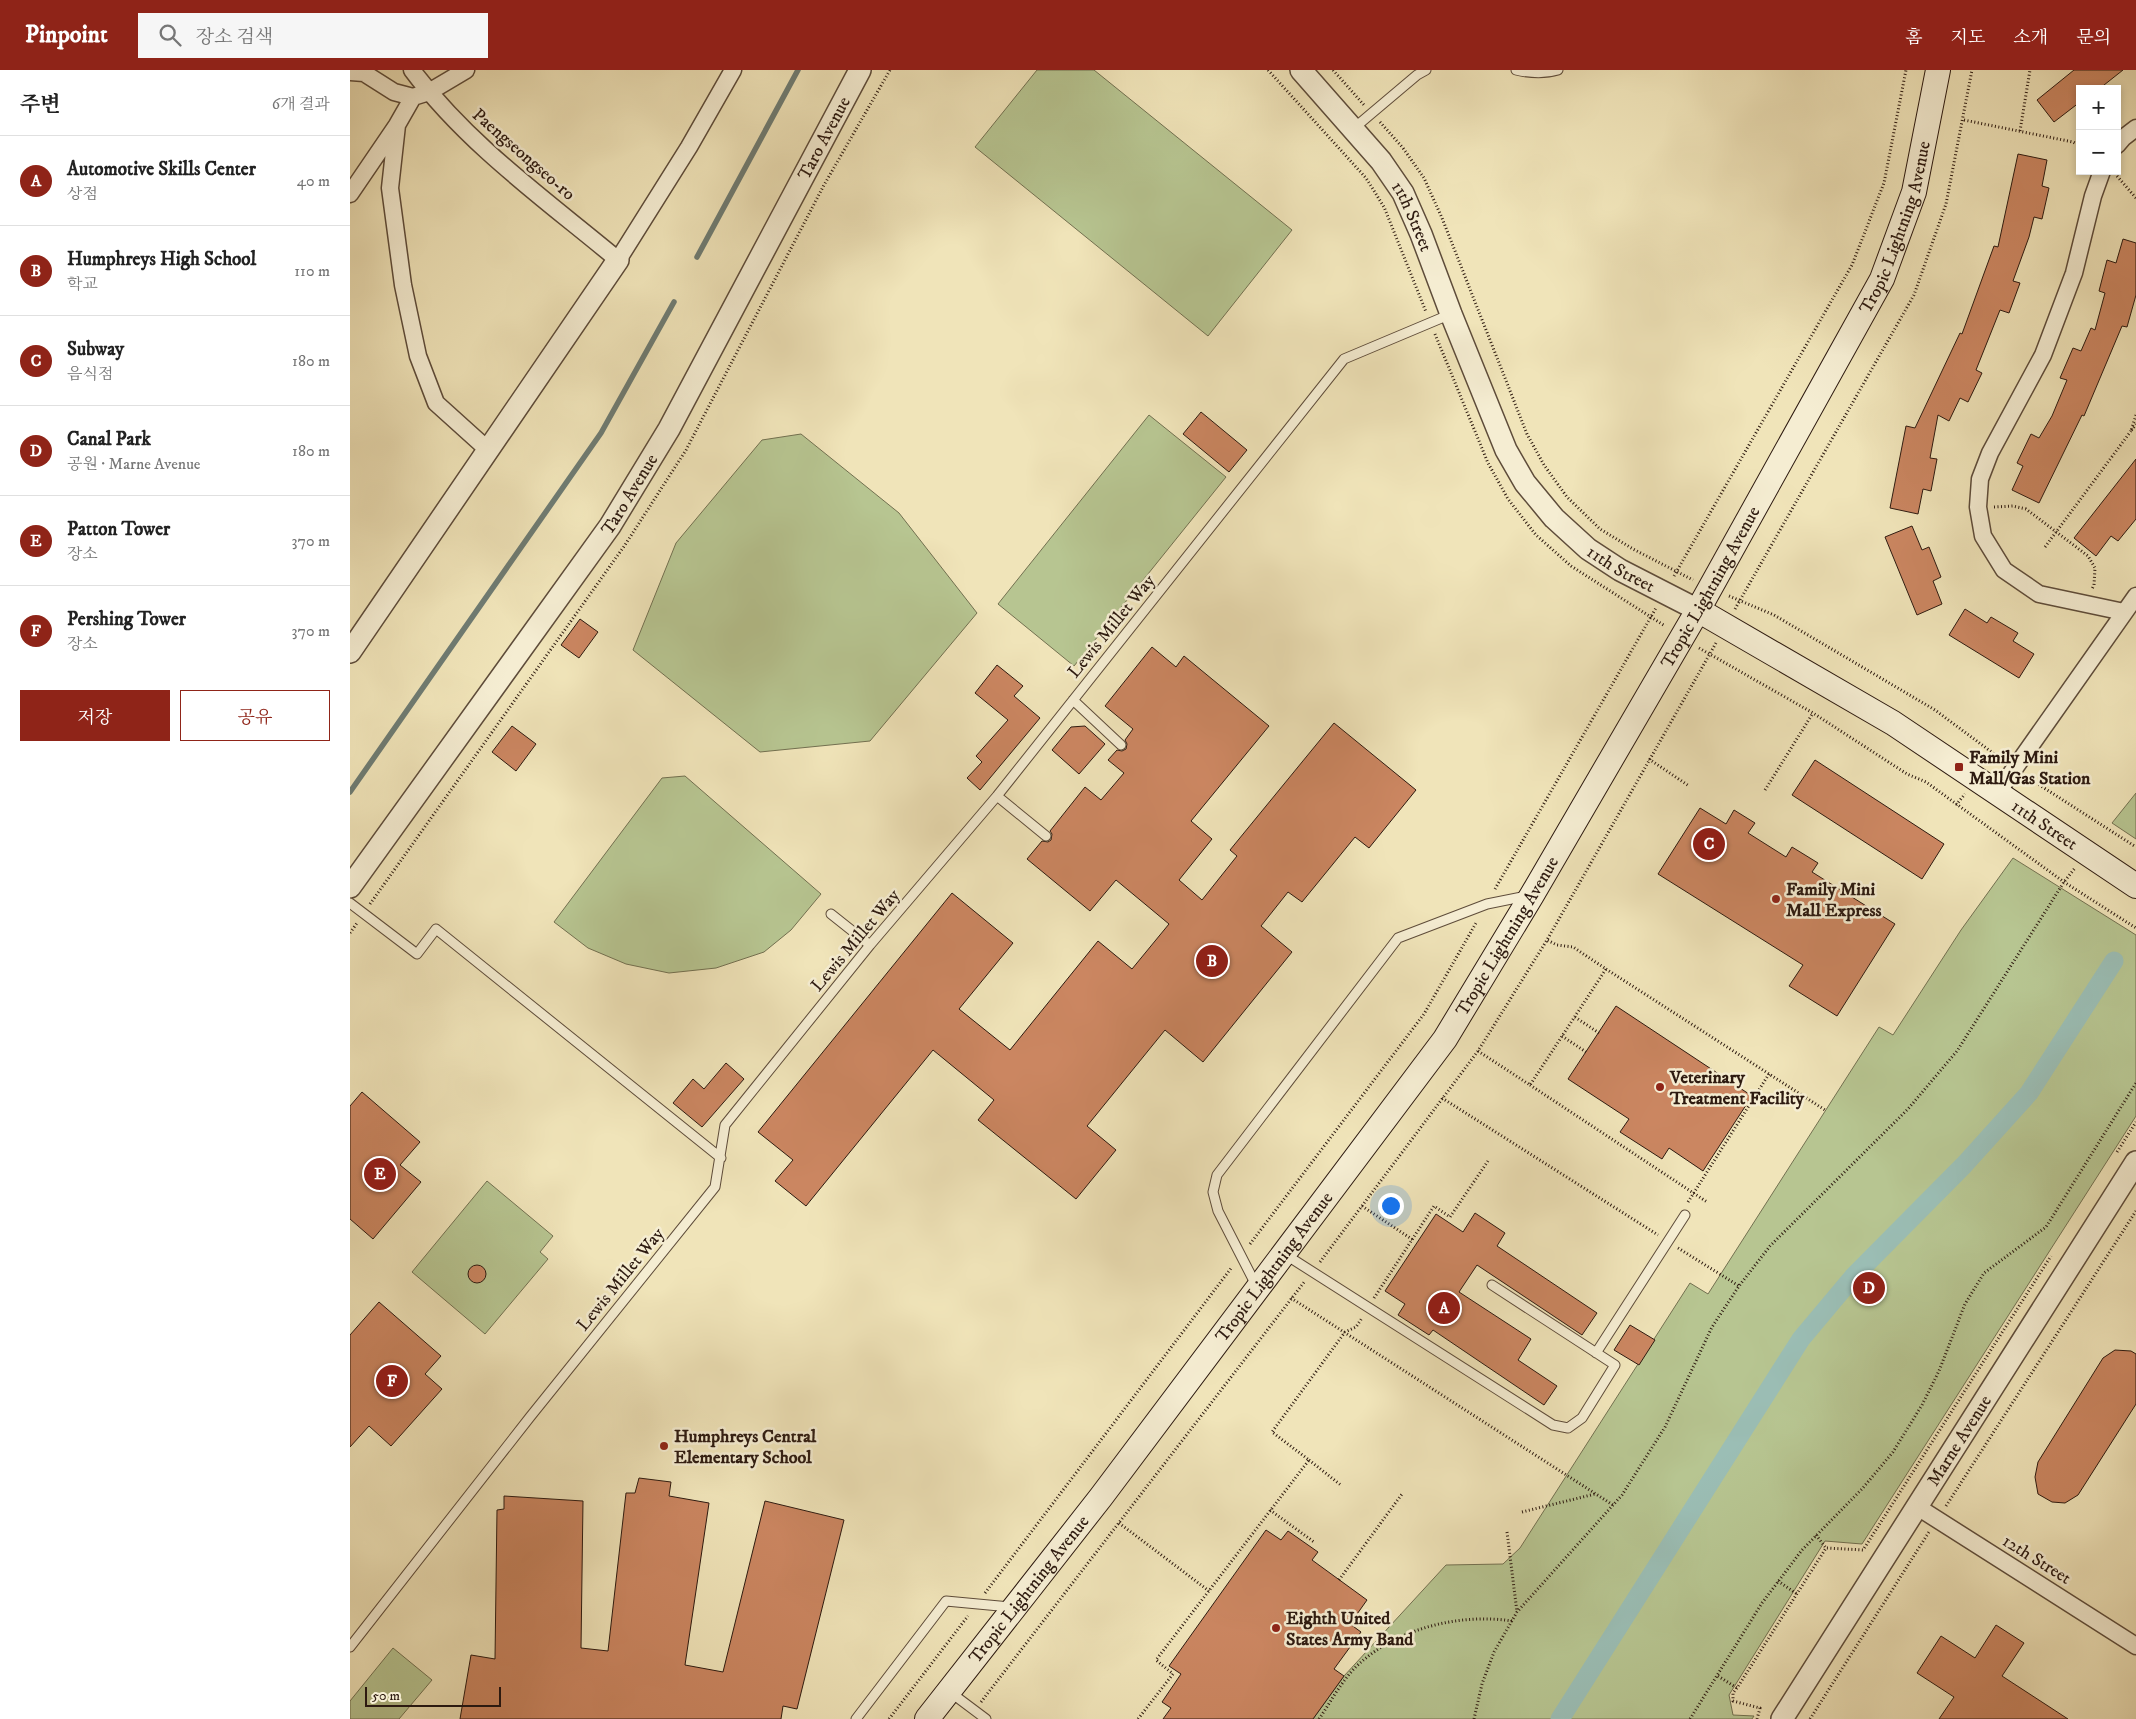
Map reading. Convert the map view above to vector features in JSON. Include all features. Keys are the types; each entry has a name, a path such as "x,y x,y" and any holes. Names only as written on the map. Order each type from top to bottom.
{"main road":[{"name":"Tropic Lightning Avenue","path":"927,1719 1101,1497 1257,1287 1446,1039 1698,610 1882,279 1914,192 1938,70"},
{"name":"11th Street","path":"1698,610 1893,723 1998,792 2013,806 2136,886"}],"street":[{"name":"Paengseongseo-ro","path":"412,70 428,92 467,132 525,184 618,260"},
{"path":"350,194 413,98 428,92 466,70"},
{"path":"350,652 618,260 689,147 732,70"},
{"name":"Taro Avenue","path":"350,887 610,526 669,429 860,70"},
{"name":"11th Street","path":"1301,70 1381,161 1402,194 1422,234 1451,314 1506,450 1525,483 1554,518 1588,548 1620,570 1698,610"},
{"path":"350,72 364,74 394,92 413,98"},
{"path":"397,125 390,188 403,285 418,356 436,403 487,449"},
{"path":"2121,141 2136,128"},
{"path":"2101,175 2093,196 2074,273 2043,355 1990,453 1980,479 1978,507 1983,536 2004,570 2038,594 2124,612"},
{"path":"1998,792 2136,596"},
{"name":"Marne Avenue","path":"1782,1719 2136,1162"},
{"name":"12th Street","path":"1916,1506 2136,1646"}],"lane":[{"path":"1353,129 1417,75 1426,70"},
{"path":"1516,70 1551,72 1558,70"},
{"name":"Lewis Millet Way","path":"350,1647 530,1417 715,1187 725,1125 870,945 997,796 1344,359 1451,314"},
{"path":"1073,700 1121,745"},
{"path":"997,796 1046,836"},
{"path":"1257,1287 1218,1211 1213,1192 1218,1175 1398,938 1486,904 1532,895"},
{"path":"350,902 417,954 436,929 721,1158"},
{"path":"831,914 870,945"},
{"path":"1596,1353 1668,1242 1685,1211"},
{"path":"1283,1253 1553,1425 1568,1428 1582,1418 1614,1365 1492,1284"},
{"path":"856,1719 946,1601 1013,1607"},
{"path":"948,1690 986,1719"}],"path":[{"path":"1333,70 1403,148 1424,178 1442,218 1527,434 1567,497 1600,529 1676,572 1774,615 1935,710 2014,769 2136,847"},
{"path":"975,1711 1291,1298 1313,1272 1478,1051 1547,940 1914,296 1946,204 1964,120 1972,70"},
{"path":"2020,131 2030,70"},
{"path":"1964,120 2076,144"},
{"path":"2116,175 2136,198"},
{"path":"2131,431 2136,415"},
{"path":"2045,547 2136,424"},
{"path":"1978,507 2013,506 2026,509 2088,556 2095,568 2094,585 2085,604"},
{"path":"1709,654 1813,714 1907,774 1926,782 2064,882 2136,928"},
{"path":"1765,790 1813,714"},
{"path":"1649,759 1688,786"},
{"path":"1474,1719 1482,1684 1494,1652 1517,1612 1622,1496 1665,1427 1712,1326 1739,1286 1770,1246 1908,1109 1957,1051 2064,882 2086,854"},
{"path":"1547,940 1557,945 1573,947 1825,1110"},
{"path":"1530,1085 1606,969"},
{"path":"1575,1017 1599,1033"},
{"path":"1562,1036 1586,1052"},
{"path":"1478,1051 1707,1202"},
{"path":"1685,1211 1693,1194 1769,1074"},
{"path":"1690,1719 1762,1603 1778,1581 1802,1550 1862,1489 1893,1452 1922,1405 1939,1371 1965,1304 1984,1273 2046,1227 2136,1083"},
{"path":"1442,1098 1739,1286"},
{"path":"2115,1156 2136,1122"},
{"path":"1342,1486 1272,1432 1345,1332 1356,1326 1434,1206 1450,1217 1488,1161"},
{"path":"1362,1206 1412,1240"},
{"path":"1810,1719 2136,1211"},
{"path":"1816,1535 1826,1548 1863,1550 2056,1248"},
{"path":"1291,1298 1613,1505"},
{"path":"1138,1719 1173,1674 1156,1660 1309,1460"},
{"path":"1339,1580 1402,1494"},
{"path":"1522,1512 1596,1494"},
{"path":"1270,1510 1314,1542"},
{"path":"1119,1523 1208,1591"},
{"path":"1507,1532 1517,1612"},
{"path":"1757,1719 1760,1708 1734,1701 1733,1693 1826,1548"},
{"path":"1778,1581 1797,1594"},
{"path":"1319,1719 1349,1674 1361,1663 1390,1643 1427,1627 1446,1623 1482,1619 1512,1621"},
{"path":"1718,1676 1737,1688"}],"green space":[{"path":"1037,70 1094,70 1292,230 1208,336 975,147"},
{"path":"1149,415 1226,477 1074,666 998,604"},
{"path":"801,434 899,513 977,613 870,741 760,752 633,650 676,543 762,440"},
{"path":"685,776 821,894 791,930 764,952 716,968 669,973 626,964 588,948 554,922 662,778"},
{"path":"2136,793 2136,839 2112,823"},
{"path":"2013,858 2136,935 2136,1116 1862,1544 1825,1541 1729,1695 1733,1715 1754,1716 1752,1719 1313,1719 1344,1676 1446,1565 1503,1564 1520,1548 1690,1283 1708,1294 1879,1027 1893,1035 1961,930"},
{"path":"487,1181 553,1236 540,1252 548,1259 485,1334 412,1272"},
{"path":"393,1648 432,1680 399,1719 350,1719 350,1701"}],"building":[{"path":"2074,70 2123,70 2104,85 2076,85 2076,105 2054,122 2037,100"},
{"path":"2018,154 2047,160 2042,186 2049,188 2042,219 2034,217 2013,281 2020,283 2009,313 2000,310 1976,370 1982,373 1968,402 1960,398 1949,421 1938,415 1930,458 1937,459 1931,491 1923,489 1918,514 1890,508 1906,426 1915,428 1960,333 1962,334 1994,246 1998,247"},
{"path":"2123,239 2136,243 2136,295 2127,327 2122,326 2084,416 2082,415 2039,503 2012,490 2023,466 2017,463 2031,434 2039,438 2052,416 2067,380 2060,378 2073,348 2081,351 2091,328 2095,330 2105,293 2099,291 2107,260 2116,263"},
{"path":"1201,412 1247,450 1229,472 1183,434"},
{"path":"2136,459 2136,519 2118,541 2111,536 2096,556 2074,538"},
{"path":"1912,526 1922,550 1929,547 1941,577 1933,581 1942,604 1917,615 1885,537"},
{"path":"1965,609 1987,623 1991,617 2018,633 2013,641 2034,654 2019,678 1949,635"},
{"path":"580,619 598,632 579,658 561,645"},
{"path":"1152,647 1176,667 1184,656 1269,726 1191,821 1212,839 1179,880 1202,900 1237,856 1230,850 1334,723 1416,790 1369,848 1355,837 1302,902 1288,892 1261,926 1292,952 1203,1062 1165,1030 1087,1126 1116,1150 1076,1199 978,1120 994,1100 933,1050 806,1206 775,1181 793,1160 758,1132 952,893 1013,943 959,1009 1010,1050 1098,941 1132,969 1169,924 1116,880 1090,911 1027,859 1042,841 1048,842 1051,840 1052,834 1050,831 1085,787 1101,800 1124,773 1108,760 1117,750 1122,751 1126,749 1127,744 1125,740 1133,729 1105,706"},
{"path":"997,665 1023,686 1014,696 1040,718 980,790 967,778 982,762 976,756 1008,720 975,693"},
{"path":"512,726 536,744 516,771 492,752"},
{"path":"1085,726 1105,744 1079,774 1052,750 1071,727"},
{"path":"1815,760 1944,844 1922,879 1792,795"},
{"name":"Family Mini Mall Express","path":"1700,808 1726,824 1734,810 1755,823 1748,833 1786,857 1792,847 1818,863 1812,872 1895,924 1837,1016 1789,986 1803,965 1658,874"},
{"name":"Veterinary Treatment Facility","path":"1616,1006 1752,1096 1703,1171 1669,1148 1662,1159 1620,1132 1629,1119 1568,1079"},
{"path":"726,1063 744,1079 702,1127 673,1103 693,1079 704,1089"},
{"path":"362,1092 420,1142 400,1165 421,1182 373,1239 350,1219 350,1106"},
{"path":"1475,1213 1505,1233 1497,1246 1597,1313 1582,1335 1477,1265 1459,1292 1531,1339 1518,1360 1557,1386 1544,1405 1433,1330 1429,1335 1398,1315 1405,1304 1385,1291 1436,1214 1463,1232"},
{"path":"473,1265 481,1265 486,1270 484,1281 473,1283 468,1278 468,1270"},
{"path":"379,1302 441,1356 425,1374 442,1389 391,1446 369,1426 350,1447 350,1335"},
{"path":"1630,1325 1655,1340 1639,1365 1614,1350"},
{"path":"2115,1350 2131,1351 2136,1354 2136,1404 2078,1495 2065,1503 2052,1502 2038,1494 2035,1477 2038,1462 2103,1358"},
{"path":"639,1478 671,1482 669,1496 709,1503 685,1665 723,1672 765,1501 844,1520 797,1709 783,1706 781,1719 460,1719 471,1655 495,1659 497,1510 504,1509 504,1496 583,1501 581,1648 608,1651 626,1493 635,1493"},
{"name":"Eighth United States Army Band","path":"1266,1530 1281,1540 1288,1531 1318,1552 1312,1560 1367,1600 1350,1624 1361,1632 1334,1669 1344,1676 1313,1719 1163,1719 1171,1708 1162,1702 1181,1674 1169,1666"},
{"path":"1996,1625 2024,1643 2002,1676 2068,1719 1939,1719 1954,1697 1917,1673 1941,1636 1975,1658"}],"waterway":[{"path":"697,257 798,70"},
{"path":"350,792 601,433 674,302"},
{"path":"1560,1719 1801,1339 1853,1277 1964,1165 2029,1093 2114,961"}],"place":[{"name":"Family Mini Mall/Gas Station","path":"1959,767"},
{"name":"Subway","path":"1709,844"},
{"name":"Family Mini Mall Express","path":"1776,899"},
{"name":"Humphreys High School","path":"1212,961"},
{"name":"Veterinary Treatment Facility","path":"1660,1087"},
{"name":"Patton Tower","path":"380,1174"},
{"name":"Canal Park","path":"1869,1288"},
{"name":"Automotive Skills Center","path":"1444,1308"},
{"name":"Pershing Tower","path":"392,1381"},
{"name":"Humphreys Central Elementary School","path":"664,1446"},
{"name":"Eighth United States Army Band","path":"1276,1628"}]}
